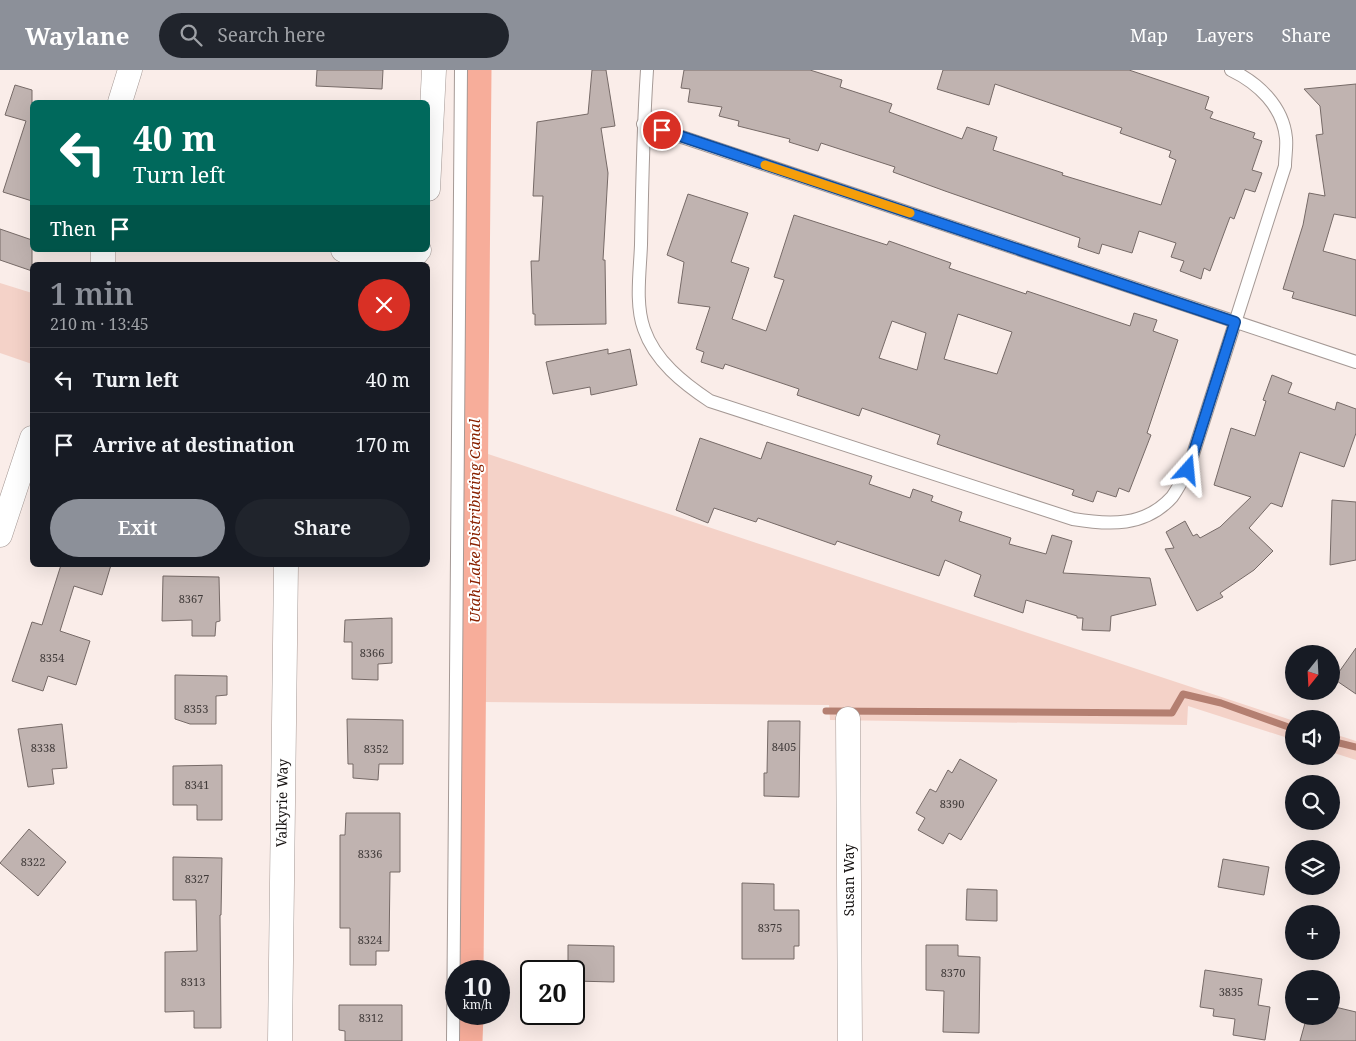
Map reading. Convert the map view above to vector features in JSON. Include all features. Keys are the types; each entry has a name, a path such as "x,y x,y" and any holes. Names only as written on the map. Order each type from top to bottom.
{"street":[{"path":"121,100 130,70"},
{"path":"430,149 434,70"},
{"path":"349,252 382,262"},
{"path":"406,262 413,259 418,252"},
{"path":"0,535 30,452"},
{"name":"Valkyrie Way","path":"280,1041 286,567"},
{"name":"Susan Way","path":"848,719 850,1041"}],"lane":[{"path":"453,1041 461,70"},
{"path":"647,70 643,124 640,297 644,328 655,351 688,386 710,401 1073,519 1102,524 1127,523 1154,512 1172,496 1188,470 1285,166 1286,138 1279,116 1268,97 1249,78 1231,70"},
{"path":"643,124 1356,362"}],"shaded area":[{"path":"0,283 30,292 30,363 0,353"},
{"path":"485,453 1285,718 1285,737 1188,706 1187,725 830,720 829,705 482,702"},
{"path":"1340,736 1356,741 1356,760 1340,755"}],"building":[{"path":"317,70 383,70 382,89 316,86"},
{"path":"592,70 606,70 615,126 601,128 608,173 603,260 605,260 606,324 535,325 531,261 539,261 543,196 533,196 537,122 588,114"},
{"path":"684,70 810,70 842,80 840,87 892,104 889,112 962,139 967,127 997,137 993,150 1063,173 1062,175 1161,205 1176,160 1169,157 1171,151 1120,133 1122,128 995,84 989,105 937,89 943,70 1129,70 1209,97 1205,109 1213,112 1210,118 1255,133 1253,138 1262,141 1252,170 1262,173 1255,192 1245,189 1234,219 1230,217 1210,271 1204,268 1201,279 1180,271 1184,261 1171,257 1176,243 1139,231 1132,253 1102,244 1099,254 1078,247 1080,238 893,172 895,167 821,143 818,151 789,142 790,139 738,126 739,121 719,116 722,107 688,102 690,89 681,88"},
{"path":"1356,84 1356,218 1334,214 1323,251 1356,260 1356,316 1292,298 1294,292 1283,289 1303,225 1309,193 1325,196 1316,135 1323,134 1320,106 1304,89"},
{"path":"15,85 32,90 32,100 30,100 30,200 3,192 26,121 5,115"},
{"path":"688,194 748,213 731,262 749,268 732,319 766,331 784,280 774,277 794,215 887,245 889,241 951,263 949,268 1026,294 1027,291 1130,326 1134,313 1157,320 1153,331 1178,340 1147,433 1151,435 1129,492 1119,488 1116,497 1097,491 1093,502 1072,495 1074,490 937,444 940,435 862,408 859,416 797,395 799,389 725,364 723,369 701,362 704,352 696,349 710,307 678,303 684,262 667,255","holes":["958,314 1012,332 997,374 944,359","892,321 926,333 917,370 879,358"]},
{"path":"0,229 30,239 32,262 30,262 30,270 0,260"},
{"path":"608,349 608,354 630,349 637,385 591,395 590,387 553,394 546,362"},
{"path":"1272,375 1292,383 1288,393 1335,410 1337,402 1356,409 1356,433 1344,467 1300,452 1282,507 1271,503 1249,528 1273,551 1254,570 1220,593 1223,597 1197,611 1165,549 1174,548 1166,532 1185,521 1193,536 1197,534 1200,538 1220,527 1251,497 1214,485 1231,428 1255,436 1266,401 1263,400"},
{"path":"700,438 761,459 767,442 872,476 869,484 910,498 913,489 933,496 931,501 962,512 959,521 1011,538 1009,544 1046,554 1052,535 1072,541 1063,573 1150,578 1156,605 1111,616 1110,631 1082,630 1083,618 1077,618 1077,616 1026,600 1023,613 974,596 981,575 945,560 939,576 837,541 835,545 758,518 756,522 714,508 708,523 676,510"},
{"path":"1332,500 1356,502 1356,560 1330,565"},
{"path":"60,567 110,567 102,595 74,586 60,631 90,641 76,685 48,676 43,691 12,681 32,622 42,625"},
{"path":"163,576 219,577 220,621 216,622 215,636 192,636 192,620 162,621"},
{"path":"392,618 392,663 378,664 378,680 352,679 352,642 344,642 345,620"},
{"path":"1356,648 1356,694 1340,683 1340,671"},
{"path":"175,675 227,676 227,695 216,696 216,724 190,724 175,719"},
{"path":"347,719 403,720 403,764 379,764 378,780 353,778 353,764 348,764"},
{"path":"768,721 800,721 799,797 764,796 764,773 767,773"},
{"path":"62,724 67,768 52,769 54,784 28,787 18,729"},
{"path":"960,759 997,780 961,840 949,833 943,844 918,830 925,818 916,813 930,789 936,792 948,770 952,773"},
{"path":"222,765 222,820 197,820 197,805 173,805 173,766"},
{"path":"346,813 400,813 400,872 390,872 389,951 376,951 376,965 350,965 350,928 340,928 340,835 345,835"},
{"path":"29,829 66,862 38,896 0,863"},
{"path":"173,857 222,858 220,915 221,1028 194,1028 194,1011 165,1012 165,952 197,951 196,900 173,900"},
{"path":"1223,859 1269,867 1264,895 1218,887"},
{"path":"742,883 774,884 774,910 799,910 799,946 794,946 794,959 742,959"},
{"path":"967,889 997,890 997,921 966,920"},
{"path":"568,945 614,946 614,982 585,981 585,960 568,960"},
{"path":"926,945 958,945 958,956 980,957 979,1033 943,1032 944,991 926,990"},
{"path":"1205,970 1262,979 1258,1005 1270,1007 1265,1040 1233,1035 1235,1019 1213,1016 1214,1009 1200,1007"},
{"path":"339,1005 402,1005 402,1041 345,1041 345,1031 339,1030"},
{"path":"1340,1008 1356,1012 1356,1041 1300,1041 1304,1025 1340,1025"}],"waterway":[{"name":"Utah Lake Distributing Canal","path":"471,960 479,70"},
{"path":"826,711 1172,713 1183,694 1221,703 1285,726"},
{"path":"1340,743 1356,747"},
{"name":"Utah Lake Distributing Canal","path":"470,1041 471,1025"}],"slow traffic":[{"path":"765,165 910,213"}],"route":[{"path":"662,130 1235,322 1188,470"}]}
